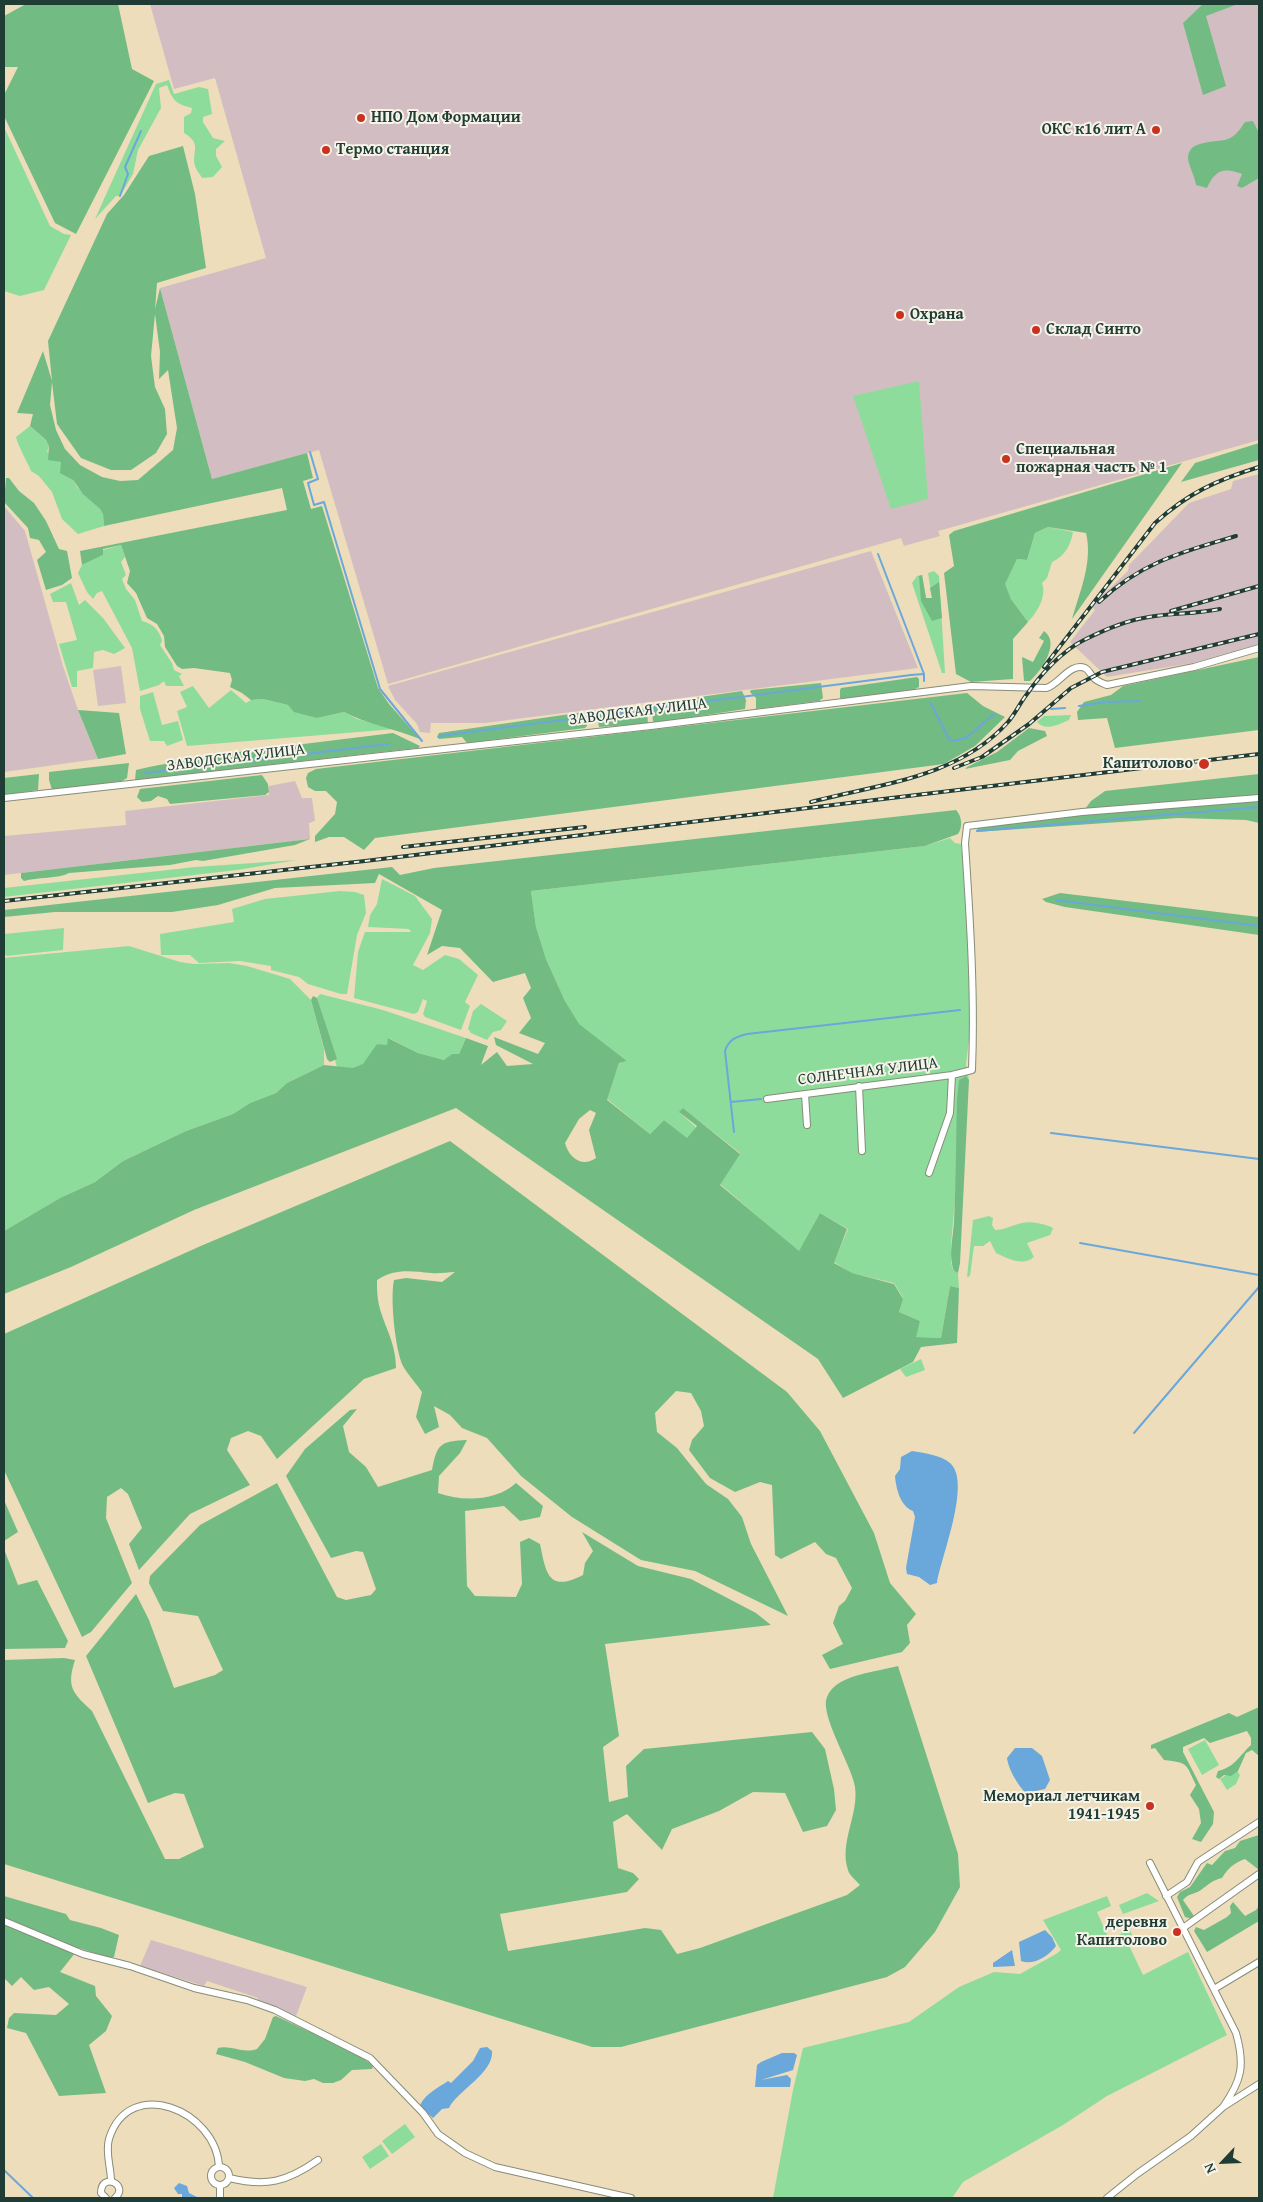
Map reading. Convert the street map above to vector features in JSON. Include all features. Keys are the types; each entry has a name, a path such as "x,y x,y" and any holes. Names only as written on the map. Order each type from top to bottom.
{"street":[{"name":"ЗАВОДСКАЯ УЛИЦА","path":"4,798 651,726 971,686 1046,688 1055,684 1065,674 1076,668 1083,667 1097,680 1107,685 1194,667 1259,648"},
{"name":"СОЛНЕЧНАЯ УЛИЦА","path":"767,1099 952,1075 972,1070 974,1012 973,952 965,843 967,826 1082,812 1259,798"},
{"path":"929,1174 950,1113 952,1075"},
{"path":"859,1086 862,1151"},
{"path":"805,1094 807,1125"},
{"path":"1166,1896 1186,1882 1198,1862 1259,1822"},
{"path":"1150,1863 1236,2033 1242,2066 1240,2079 1223,2107"},
{"path":"1184,1928 1259,1874"},
{"path":"4,1920 83,1954 130,1966 194,1988 247,2000 274,2010 370,2058 423,2113 438,2134 465,2153 504,2170 631,2198"},
{"path":"1214,1989 1259,1962"},
{"path":"1107,2198 1191,2136 1223,2107 1259,2084"},
{"path":"111,2181 108,2141 111,2133 124,2115 132,2109 144,2105 167,2105 178,2109 195,2121 214,2145 219,2167"},
{"path":"229,2178 257,2183 273,2182 290,2178 318,2160"},
{"path":"219,2167 226,2169 229,2178 227,2182 220,2185 214,2183 211,2174 213,2170 219,2167"},
{"path":"106,2198 102,2193 102,2187 105,2182 111,2181 117,2183 120,2189 115,2198"},
{"path":"220,2185 220,2198"}],"shaded area":[{"path":"150,4 1259,4 1259,440 938,531 940,536 904,546 901,538 388,684 319,450 212,479 160,288 266,258 215,78 174,89"},
{"path":"1259,474 1259,644 1193,663 1107,677 1070,642 1095,610 1091,606 1128,571 1129,565 1189,503 1231,489 1233,481"},
{"path":"4,506 25,531 63,666 98,759 4,772"},
{"path":"871,551 918,668 485,723 431,723 430,733 420,732 417,724 395,700 388,686"},
{"path":"121,666 126,703 98,706 93,670"},
{"path":"295,781 302,798 312,798 315,821 309,823 310,839 4,875 4,836 126,825 125,811 269,795 269,786"},
{"path":"151,1940 307,1987 296,2016 258,2000 258,1998 207,1981 204,1986 140,1966"}],"green space":[{"path":"26,4 118,4 132,69 154,81 76,234 55,223 4,116 4,95 18,67 4,67 4,16"},
{"path":"1203,4 1238,4 1206,16 1226,86 1203,95 1183,23"},
{"path":"169,80 174,94 199,87 208,89 212,114 203,117 203,122 213,138 225,141 216,149 216,156 222,167 213,177 202,178 195,166 195,145 190,137 184,133 184,117 191,113 192,108 176,101 167,85 159,88 161,108 138,150 133,174 120,196 116,196 95,219 156,84"},
{"path":"1253,121 1259,133 1259,178 1242,188 1237,186 1242,174 1225,171 1213,177 1207,188 1196,185 1189,164 1189,152 1204,143 1231,138 1240,130 1245,122"},
{"path":"4,127 50,226 64,234 71,235 44,290 20,296 4,291"},
{"path":"183,146 195,194 206,268 157,283 155,309 160,288 212,479 307,453 313,478 303,481 311,509 322,506 378,688 389,704 420,739 362,720 344,712 317,718 294,712 288,705 263,699 251,700 230,687 232,680 230,673 194,668 182,669 177,666 165,647 164,636 157,624 147,618 136,593 127,583 130,571 121,545 103,549 103,555 82,565 80,551 287,510 282,488 104,526 103,514 100,509 83,494 73,480 60,473 61,462 48,460 49,446 46,440 30,426 33,414 17,413 43,351 52,381 48,341 107,214 124,195 149,156","holes":["155,314 160,352 159,379 168,370 177,428 173,450 138,480 120,481 102,477 80,465 65,449 56,430 50,405 52,382 57,424 81,458 111,470 131,470 156,453 167,434 165,409 155,387 151,356"]},
{"path":"919,381 928,499 891,509 853,396"},
{"path":"30,426 46,440 49,446 47,452 62,461 77,487 100,509 103,514 104,526 78,534 62,519 52,492 39,476 31,471 17,441 16,437"},
{"path":"1259,443 1259,460 1181,482 1195,463"},
{"path":"1182,463 1072,619 1087,566 1088,544 1086,533 1048,527 1035,533 1027,560 1017,559 1005,584 1011,599 1028,622 1013,639 1013,679 971,682 956,674 944,573 954,566 949,535 954,531"},
{"path":"6,478 9,478 19,491 34,503 46,521 59,549 67,551 72,578 62,585 46,590 37,560 46,552 39,540 30,538 28,528 4,502"},
{"path":"1048,527 1073,532 1072,537 1069,546 1063,554 1052,562 1047,578 1042,583 1043,594 1040,604 1028,622 1011,599 1004,584 1017,559 1027,560 1035,533"},
{"path":"121,545 125,557 121,562 126,575 122,579 126,589 135,600 142,621 152,625 159,633 162,641 160,645 172,663 174,670 182,674 179,676 184,686 166,686 164,681 159,685 140,691 132,648 102,591 97,593 93,599 87,592 78,573 82,565 103,555 103,550"},
{"path":"934,571 939,576 945,673 942,673 912,583 917,576 922,575 926,598 932,598 928,573"},
{"path":"922,575 926,598 932,598 930,588 939,582 942,618 932,621 921,601 919,576"},
{"path":"71,583 79,605 85,600 103,618 125,648 114,654 103,650 94,652 93,668 77,671 77,687 72,687 59,644 77,640 66,602 53,602 50,594"},
{"path":"1044,631 1049,636 1051,642 1047,657 1044,664 1030,681 1024,681 1022,657 1033,662 1044,641 1039,638"},
{"path":"1259,657 1259,730 1115,748 1107,718 1078,720 1077,712 1084,702 1111,695 1123,686"},
{"path":"917,677 919,679 919,687 913,690 840,698 841,688"},
{"path":"821,683 823,698 819,701 756,709 756,698 750,692 751,690"},
{"path":"193,686 209,708 231,690 246,703 251,700 263,699 288,705 317,718 344,712 357,719 395,729 187,746 177,711 187,707 180,692"},
{"path":"742,691 746,700 745,709 655,723 653,721 651,704"},
{"path":"153,692 162,725 178,721 183,740 167,746 164,741 150,741 140,709 140,696"},
{"path":"967,693 983,706 1005,717 975,746 944,764 375,838 364,850 344,837 329,837 315,842 315,836 335,814 337,802 326,791 315,791 308,787 306,778 308,773 316,769"},
{"path":"78,710 119,713 126,754 98,759"},
{"path":"647,710 648,724 599,727 597,716"},
{"path":"584,712 587,726 585,728 467,743 462,737 439,739 437,737 439,733"},
{"path":"1071,715 1069,720 1053,726 1044,726 1037,722 1044,716"},
{"path":"1029,728 1045,731 1047,736 1018,751 1010,760 965,769 997,752"},
{"path":"393,733 420,746 418,748 135,780 136,770 214,755"},
{"path":"129,763 127,778 122,781 52,790 49,780 49,772"},
{"path":"39,774 38,790 4,795 4,778"},
{"path":"1259,774 1259,823 1246,820 1178,818 976,832 978,827 1085,809 1091,801 1105,791"},
{"path":"262,775 268,784 269,792 265,795 170,804 167,799 158,796 151,801 142,802 137,797 140,789"},
{"path":"956,810 960,815 961,822 958,834 925,846 531,891 536,927 546,959 565,1001 579,1024 627,1061 619,1063 607,1100 650,1134 664,1120 687,1138 697,1126 679,1112 683,1108 740,1154 720,1185 799,1251 820,1213 847,1229 834,1263 852,1273 894,1284 903,1299 899,1312 920,1321 916,1337 941,1338 950,1286 959,1288 957,1343 921,1347 913,1362 843,1398 818,1359 456,1108 194,1210 71,1267 4,1294 4,1231 60,1198 95,1182 123,1161 186,1131 233,1114 250,1103 276,1093 287,1083 324,1065 353,1068 363,1064 377,1044 387,1045 388,1038 418,1053 444,1060 452,1054 459,1054 466,1038 488,1046 481,1065 497,1052 507,1066 533,1064 496,1045 494,1037 538,1054 545,1043 519,1033 531,1018 523,998 531,988 525,973 493,982 460,948 442,946 427,955 442,910 379,874 375,883 275,888 218,905 172,912 55,912 4,917 4,910 392,867 400,875 434,868","holes":["590,1110 596,1113 589,1130 596,1158 591,1161 581,1162 573,1157 565,1143 579,1119"]},
{"path":"950,838 955,843 961,844 966,895 970,990 970,1032 966,1064 969,1080 966,1077 951,1245 951,1263 954,1271 958,1273 959,1288 950,1286 941,1338 915,1337 920,1321 899,1312 903,1298 894,1283 851,1273 834,1262 848,1229 820,1213 799,1252 720,1184 740,1153 684,1109 680,1113 696,1127 687,1139 664,1120 650,1134 607,1099 619,1063 627,1061 578,1024 565,1001 546,959 536,927 531,891 925,846"},
{"path":"310,839 295,845 203,861 196,860 170,865 69,873 24,881 21,878 21,873"},
{"path":"297,860 237,870 4,897 4,888 195,867"},
{"path":"382,879 415,896 432,919 430,933 413,965 423,970 445,955 459,959 478,975 465,1002 470,1006 461,1030 425,1017 423,1014 427,1001 423,999 418,1012 414,1014 354,998 358,952 365,932 411,932 409,929 368,927 370,915 377,904"},
{"path":"340,891 364,895 366,913 357,935 347,994 308,984 299,977 271,970 271,966 240,961 199,963 190,955 161,955 160,934 234,922 232,909 265,899"},
{"path":"1060,893 1259,917 1259,935 1065,907 1046,902 1042,899"},
{"path":"64,928 63,950 6,956 4,951 4,934"},
{"path":"129,946 180,962 194,964 229,963 247,966 290,979 311,1000 324,1049 324,1065 287,1083 276,1093 250,1103 233,1114 186,1131 123,1161 95,1182 60,1198 4,1231 4,958"},
{"path":"320,994 383,1010 466,1038 459,1054 444,1060 418,1053 389,1038 387,1046 377,1044 371,1070 337,1067 317,998"},
{"path":"313,996 317,998 337,1059 330,1062 327,1059 311,1000"},
{"path":"481,1004 507,1021 501,1030 493,1032 487,1040 471,1033 468,1029 473,1011"},
{"path":"966,1076 969,1080 958,1273 954,1271 951,1253 955,1207 957,1098 959,1080"},
{"path":"450,1141 787,1392 820,1431 874,1533 890,1583 916,1614 907,1625 910,1643 902,1652 830,1669 822,1655 843,1644 833,1623 839,1606 845,1601 852,1588 836,1558 826,1554 815,1542 781,1559 775,1555 772,1485 760,1482 735,1492 710,1478 689,1450 692,1440 704,1426 701,1411 691,1393 676,1391 655,1413 657,1432 677,1448 706,1484 728,1499 742,1517 751,1544 788,1616 695,1571 641,1560 572,1517 521,1476 487,1438 462,1428 450,1415 434,1406 439,1427 425,1434 416,1417 422,1392 407,1373 400,1358 393,1311 394,1280 406,1278 442,1282 455,1272 410,1271 397,1272 377,1280 378,1300 394,1349 396,1368 364,1379 277,1459 261,1436 248,1431 231,1438 227,1450 250,1485 190,1514 139,1570 129,1544 142,1528 128,1494 121,1488 107,1497 106,1518 132,1583 91,1632 82,1637 4,1470 4,1334 203,1245"},
{"path":"989,1216 993,1218 992,1225 995,1230 1026,1222 1038,1223 1053,1228 1050,1235 1027,1243 1034,1257 1030,1260 1015,1261 996,1253 990,1241 983,1246 974,1246 970,1276 967,1277 973,1220"},
{"path":"921,1359 925,1370 906,1377 900,1369"},
{"path":"357,1409 343,1426 349,1452 366,1467 378,1487 432,1470 436,1454 441,1446 451,1441 467,1440 460,1453 439,1476 438,1493 458,1498 479,1498 499,1493 516,1483 543,1506 540,1517 520,1521 504,1506 465,1511 467,1586 475,1596 516,1597 522,1584 520,1542 529,1538 540,1544 547,1571 556,1581 571,1580 583,1575 585,1563 593,1551 582,1532 638,1566 691,1579 756,1613 771,1625 605,1644 619,1736 603,1747 609,1802 628,1797 626,1766 644,1749 812,1732 825,1749 834,1789 836,1810 827,1826 803,1832 785,1793 753,1792 719,1811 672,1829 662,1850 627,1814 613,1822 618,1868 633,1873 639,1879 627,1892 500,1914 508,1951 645,1928 661,1930 677,1954 700,1948 847,1895 860,1885 851,1876 846,1860 847,1839 854,1808 855,1787 828,1715 827,1697 839,1683 848,1679 898,1666 958,1854 960,1887 935,1932 905,1967 887,1977 621,2047 592,2047 4,1864 4,1660 64,1658 75,1660 71,1677 73,1689 92,1711 165,1859 179,1859 204,1847 184,1794 175,1793 148,1803 86,1656 136,1594 149,1620 174,1688 215,1675 223,1670 198,1616 163,1611 149,1583 150,1576 200,1525 277,1483 337,1597 346,1600 371,1595 376,1589 363,1552 356,1551 331,1558 286,1476 305,1449 350,1410"},
{"path":"4,1500 18,1532 4,1541"},
{"path":"4,1549 18,1585 37,1580 68,1641 65,1648 4,1649"},
{"path":"1259,1707 1259,1756 1252,1750 1246,1753 1238,1771 1231,1776 1224,1775 1219,1779 1216,1777 1218,1771 1233,1764 1251,1745 1251,1738 1247,1731 1210,1743 1204,1738 1183,1747 1183,1752 1214,1812 1213,1824 1201,1842 1192,1839 1201,1823 1199,1809 1190,1795 1196,1785 1185,1765 1164,1760 1155,1748 1151,1749 1151,1745 1229,1713 1237,1717"},
{"path":"1205,1740 1219,1765 1202,1775 1188,1749"},
{"path":"1236,1769 1240,1775 1236,1784 1227,1790 1220,1779"},
{"path":"1259,1835 1259,1870 1245,1859 1234,1864 1222,1878 1183,1900 1194,1916 1193,1919 1185,1917 1177,1897 1180,1892 1190,1887 1207,1863 1212,1865 1225,1851 1235,1848 1240,1841"},
{"path":"1147,1893 1159,1901 1123,1914 1119,1905"},
{"path":"4,1896 66,1914 70,1920 119,1935 114,1957 109,1958 79,1948 60,1972 95,1986 96,1996 112,2016 106,2031 89,2045 106,2093 59,2096 26,2033 7,2028 9,2018 14,2013 56,2015 69,2004 49,1987 34,1990 21,1977 12,1986 4,1978"},
{"path":"1107,1896 1111,1906 1097,1912 1109,1939 1121,1934 1129,1927 1132,1935 1126,1939 1143,1975 1188,1952 1227,2035 1107,2096 1063,2125 963,2182 952,2198 773,2198 793,2090 803,2048 909,2022 959,1987 994,1972 1020,1974 1061,1950 1043,1920"},
{"path":"1233,1902 1245,1916 1256,1910 1259,1906 1259,1921 1207,1952 1194,1931 1196,1927 1204,1930 1227,1917 1231,1913 1230,1906"},
{"path":"276,2016 360,2055 373,2066 372,2069 352,2070 341,2080 333,2083 323,2083 314,2079 305,2081 284,2078 245,2062 216,2054 218,2048 223,2047 247,2051 257,2049 265,2039 273,2017"},
{"path":"405,2124 415,2137 392,2154 382,2141"},
{"path":"381,2144 389,2156 370,2169 362,2157"}],"water":[{"path":"912,1451 937,1456 950,1463 956,1473 958,1486 957,1502 937,1583 930,1585 919,1577 907,1574 906,1568 915,1517 913,1511 905,1505 899,1496 895,1476 900,1469 901,1457"},
{"path":"1015,1748 1032,1748 1042,1756 1050,1780 1045,1789 1026,1793 1020,1786 1011,1772 1007,1758"},
{"path":"1045,1930 1052,1937 1056,1946 1036,1961 1021,1961 1019,1942"},
{"path":"1012,1950 1015,1966 993,1967 993,1963"},
{"path":"487,2047 492,2051 487,2067 459,2095 449,2108 442,2109 433,2118 420,2107 421,2103 431,2092 448,2081 451,2083 473,2061 480,2048"},
{"path":"782,2053 794,2053 797,2055 793,2070 761,2080 787,2075 791,2079 790,2087 755,2087 757,2065"},
{"path":"179,2183 187,2186 189,2193 199,2198 182,2198 182,2194 178,2194 174,2188"}],"waterway":[{"path":"120,196 128,174 125,167 141,131"},
{"path":"310,452 318,479 308,483 314,505 324,502 380,689 422,741"},
{"path":"878,554 924,674"},
{"path":"439,736 911,675 924,674 924,681"},
{"path":"1079,706 1105,702 1140,701"},
{"path":"930,702 949,739 952,741 966,738 994,714"},
{"path":"1051,709 1065,708"},
{"path":"145,773 388,744"},
{"path":"977,831 1259,807"},
{"path":"1056,900 1259,926"},
{"path":"734,1132 725,1051 731,1041 736,1038 747,1034 960,1010"},
{"path":"731,1102 761,1099"},
{"path":"1051,1133 1259,1159"},
{"path":"1080,1243 1259,1275"},
{"path":"1134,1433 1259,1287"},
{"path":"4,2170 33,2198"}],"railway":[{"path":"1044,667 1155,523 1179,503 1191,496 1230,477 1259,467"},
{"path":"1099,602 1131,577 1163,560 1236,536"},
{"path":"1171,611 1259,586"},
{"path":"811,802 890,784 942,767 966,756 988,741 1008,722 1024,697 1052,664 1068,650 1092,636 1141,618 1220,609"},
{"path":"954,768 982,757 1029,724 1071,688 1102,672 1259,634"},
{"path":"4,901 365,861 1259,754"},
{"path":"403,847 585,827"}],"place":[{"name":"НПО Дом Формации","path":"361,118"},
{"name":"ОКС к16 лит А","path":"1156,130"},
{"name":"Термо станция","path":"326,150"},
{"name":"Охрана","path":"900,315"},
{"name":"Склад Синто","path":"1036,330"},
{"name":"Специальная пожарная часть № 1","path":"1006,459"},
{"name":"Капитолово","path":"1204,764"},
{"name":"Мемориал летчикам 1941-1945","path":"1150,1806"},
{"name":"деревня Капитолово","path":"1177,1932"}]}
